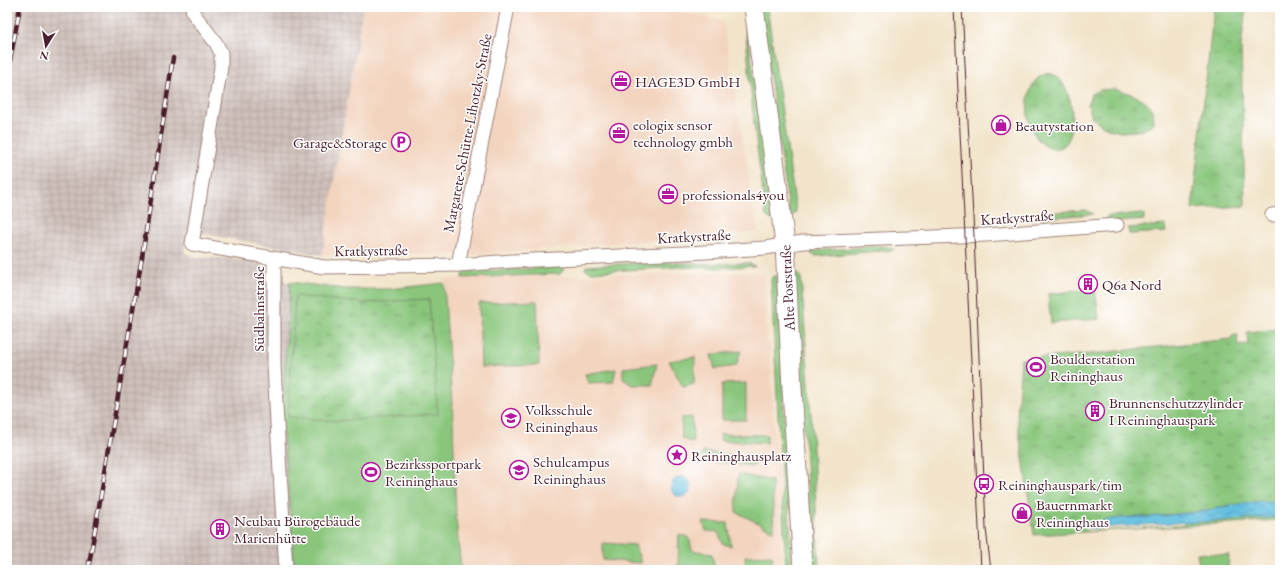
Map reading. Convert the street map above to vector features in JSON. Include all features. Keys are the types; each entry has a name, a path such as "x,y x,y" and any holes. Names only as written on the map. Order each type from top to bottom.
{"main road":[{"name":"Alte Poststraße","path":"754,7 785,244 792,388 804,570"}],"street":[{"name":"Südbahnstraße","path":"192,7 193,13 216,43 221,53 221,67 192,244 274,258 274,364 286,570"},
{"name":"Margarete-Schütte-Lihotzky-Straße","path":"458,265 508,7"},
{"name":"Kratkystraße","path":"274,258 324,267 458,265 706,252 765,248 802,242 986,235 1117,225"}],"shaded area":[{"path":"7,7 27,7 7,107"},
{"path":"27,7 363,7 322,255 188,231 184,252 197,258 224,258 262,263 270,278 290,282 282,424 294,570 7,570 7,107"},
{"path":"363,7 657,7 723,21 758,232 470,255 390,253 322,255"},
{"path":"716,272 764,273 767,343 770,342 774,435 779,479 782,570 461,570 456,519 453,421 445,279"}],"green space":[{"path":"760,7 767,7 796,211 795,214 790,217"},
{"path":"1214,7 1246,7 1241,47 1245,206 1192,209"},
{"path":"745,25 747,25 773,220 766,216 754,124"},
{"path":"1049,73 1060,80 1068,93 1072,115 1069,138 1063,146 1054,149 1045,146 1036,137 1030,125 1027,109 1030,91 1033,85 1039,77"},
{"path":"1115,89 1136,96 1148,104 1154,116 1153,124 1143,130 1121,132 1109,129 1092,117 1088,105 1091,94 1100,90"},
{"path":"1086,210 1093,214 1043,218 1042,213"},
{"path":"1144,214 1144,220 1107,223 1107,216"},
{"path":"1165,225 1166,232 1129,234 1128,228"},
{"path":"882,246 894,250 816,256 811,254 811,251"},
{"path":"658,262 711,264 748,263 755,266 714,268 681,267 591,272 585,269 586,266"},
{"path":"563,267 564,269 560,274 462,278 465,272"},
{"path":"794,274 799,274 801,276 812,429 819,570 813,570"},
{"path":"773,276 777,276 792,570 786,570 771,279"},
{"name":"Bezirkssportpark Reininghaus","path":"290,282 345,289 388,289 444,283 453,421 456,519 461,570 294,570 282,424"},
{"path":"1095,289 1099,319 1051,323 1048,294"},
{"path":"295,296 362,303 429,299 438,414 336,421 288,417"},
{"path":"537,301 539,365 481,367 479,303"},
{"path":"1280,329 1280,520 1034,535 1017,417 1021,359 1080,355 1231,339 1233,335 1238,335 1237,346 1248,344 1247,332"},
{"path":"741,351 736,366 715,369 711,355"},
{"path":"695,357 694,384 683,387 669,361"},
{"path":"657,364 652,385 632,385 623,379 623,368"},
{"path":"616,369 613,382 588,383 585,374"},
{"path":"746,383 746,420 722,420 722,384"},
{"path":"692,417 693,443 682,439 681,418"},
{"path":"720,434 767,435 767,443 721,441"},
{"path":"703,452 756,458 754,466 700,460"},
{"path":"738,474 772,481 774,531 736,512"},
{"path":"703,522 728,523 731,546 723,544 718,532 706,531"},
{"path":"679,535 689,537 692,550 712,554 715,569 678,566"},
{"path":"603,543 635,545 641,563 603,560"},
{"path":"1197,553 1229,555 1228,570 1200,570"},
{"path":"772,555 773,570 746,570 745,556"}],"water":[{"path":"681,477 688,480 691,487 688,494 681,497 674,494 671,487 674,480"},
{"path":"1261,501 1280,503 1280,517 1088,529 1086,527 1087,525 1106,520 1206,511 1226,506"}],"pier":[{"path":"1183,523 1183,525 1088,531 1084,527 1087,525 1088,529"}],"tram line":[{"path":"954,7 981,570"},
{"path":"962,7 974,236 986,529 991,570"}],"railway":[{"path":"7,21 9,7"},
{"path":"7,77 20,7"},
{"path":"88,570 142,257 173,58"}],"place":[{"name":"HAGE3D GmbH","path":"621,81"},
{"name":"Beautystation","path":"1001,125"},
{"name":"eologix sensor technology gmbh","path":"619,133"},
{"name":"Garage&Storage","path":"401,142"},
{"name":"professionals4you","path":"668,194"},
{"name":"Q6a Nord","path":"1088,284"},
{"name":"Boulderstation Reininghaus","path":"1036,367"},
{"name":"Brunnenschutzzylinder I Reininghauspark","path":"1095,411"},
{"name":"Volksschule Reininghaus","path":"511,418"},
{"name":"Reininghausplatz","path":"677,455"},
{"name":"Schulcampus Reininghaus","path":"519,470"},
{"name":"Bezirkssportpark Reininghaus","path":"371,472"},
{"name":"Reininghauspark/tim","path":"984,484"},
{"name":"Bauernmarkt Reininghaus","path":"1022,513"},
{"name":"Neubau Bürogebäude Marienhütte","path":"220,529"}]}
